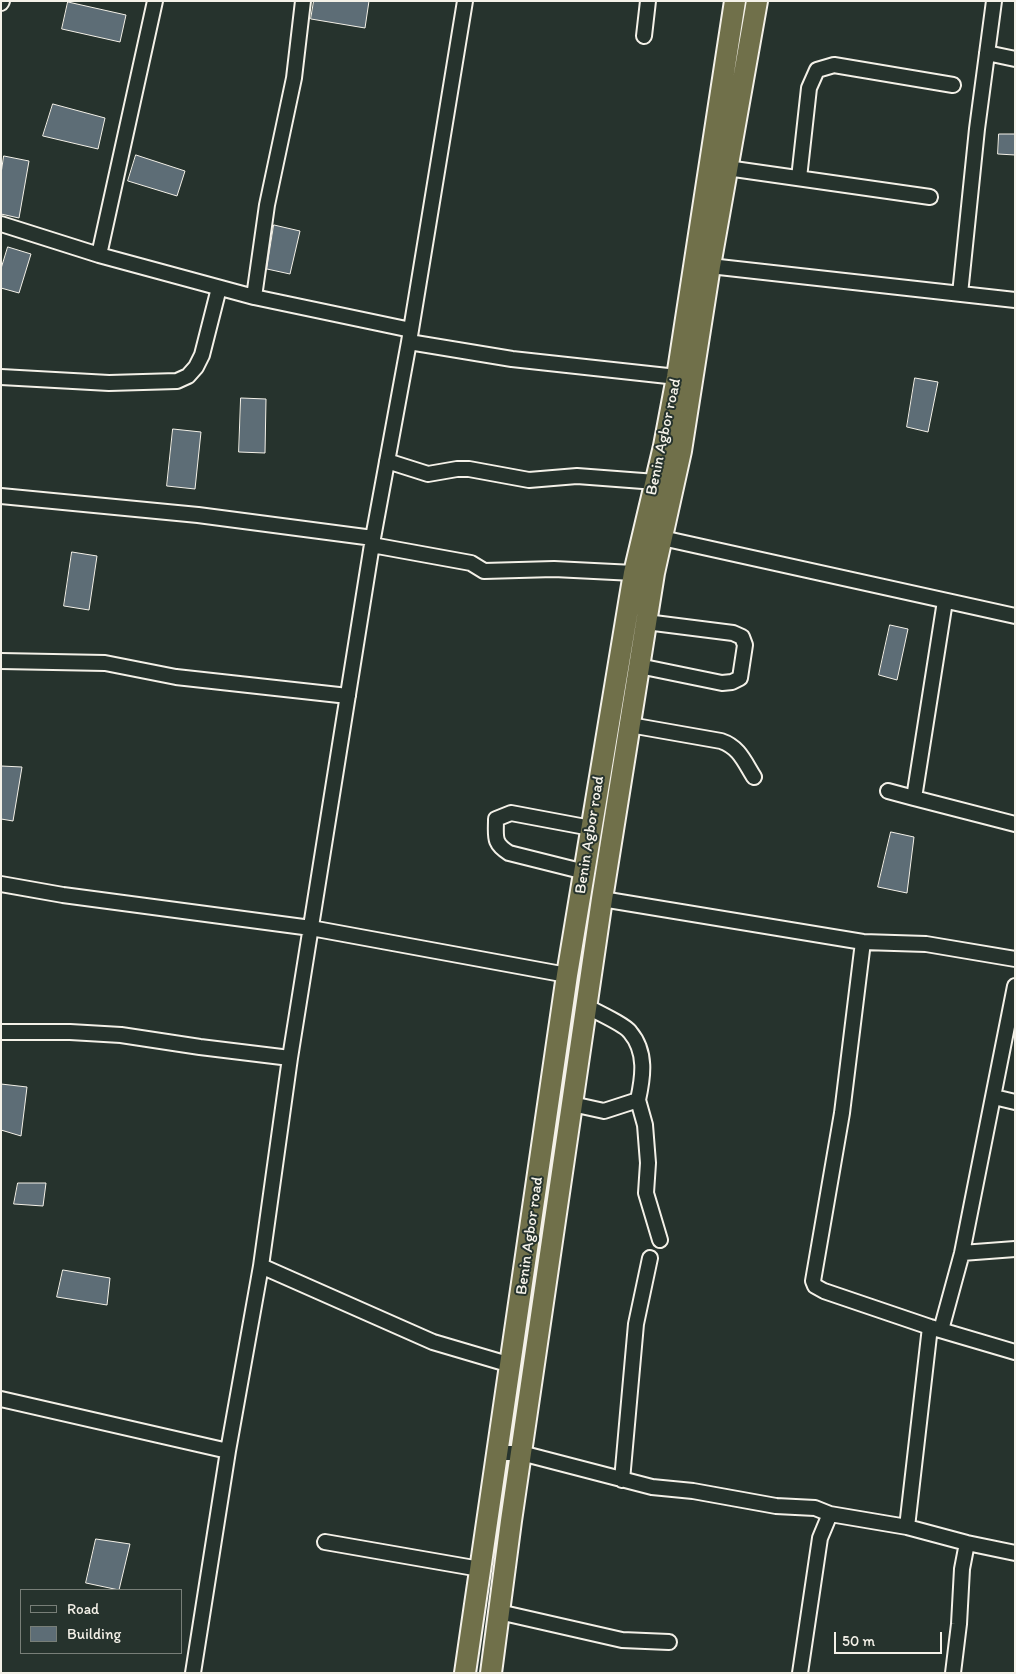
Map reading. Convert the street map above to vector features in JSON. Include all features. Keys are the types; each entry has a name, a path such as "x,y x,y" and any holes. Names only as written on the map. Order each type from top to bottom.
{"highway":[{"name":"Benin Agbor road","path":"465,1673 567,975 634,573 656,482 677,377 735,1"},
{"name":"Benin Agbor road","path":"491,1673 586,1006 646,622 654,573 681,452 710,266 757,1"}],"street":[{"path":"99,255 155,1"},
{"path":"254,297 267,205 294,78 302,1"},
{"path":"193,1673 228,1451 260,1266 290,1058 372,541 410,336 465,1"},
{"path":"644,36 648,1"},
{"path":"960,294 986,53 994,1"},
{"path":"986,53 1015,58"},
{"path":"798,178 809,88 816,70 834,65 953,85"},
{"path":"727,168 930,198"},
{"path":"1,224 99,255 219,288 410,336 512,359 677,377"},
{"path":"710,266 1015,300"},
{"path":"1,377 109,383 177,380 188,376 196,367 202,355 219,288"},
{"path":"387,461 428,474 469,469 529,480 578,476 656,482"},
{"path":"1,496 198,515 372,541 471,563 484,571 554,569 634,573"},
{"path":"662,538 1015,616"},
{"path":"914,798 946,601"},
{"path":"639,666 722,683 732,682 740,678 744,653 745,645 742,637 733,633 646,622"},
{"path":"1,661 105,663 176,677 348,696"},
{"path":"630,725 731,744 754,777"},
{"path":"888,791 1015,824"},
{"path":"585,872 509,853 500,848 496,841 496,819 511,813 591,828"},
{"path":"1,884 63,895 311,928 567,975"},
{"path":"602,899 863,942 933,945 1015,959"},
{"path":"863,942 842,1113 813,1281 815,1286 824,1292 1015,1352"},
{"path":"907,1527 935,1328 962,1254 1015,986"},
{"path":"586,1006 630,1031 642,1053 643,1077 638,1100 645,1125 648,1163 646,1193 660,1240"},
{"path":"1,1032 70,1032 121,1035 290,1058"},
{"path":"994,1097 1015,1102"},
{"path":"572,1104 604,1111 638,1100"},
{"path":"962,1254 1015,1249"},
{"path":"622,1480 636,1324 650,1258"},
{"path":"260,1266 432,1342 511,1365"},
{"path":"1,1399 228,1451"},
{"path":"498,1452 521,1453 652,1487 692,1491 766,1504 815,1508 830,1514 907,1527 967,1543 1015,1553"},
{"path":"800,1673 820,1538 830,1514"},
{"path":"325,1542 480,1569"},
{"path":"953,1673 959,1624 962,1569 967,1543"},
{"path":"499,1612 622,1640 669,1642"}],"building":[{"path":"314,1 369,1 365,28 311,19"},
{"path":"68,2 126,15 120,42 62,29"},
{"path":"53,104 105,118 98,149 43,136"},
{"path":"999,134 1015,134 1015,155 998,154"},
{"path":"136,155 185,171 177,196 128,181"},
{"path":"4,156 29,161 19,218 1,214 1,174"},
{"path":"274,225 300,231 290,274 267,269"},
{"path":"8,247 31,254 19,293 1,288 1,269"},
{"path":"915,378 938,382 928,432 907,427"},
{"path":"241,398 266,399 265,453 239,452"},
{"path":"173,429 201,432 195,489 167,486"},
{"path":"72,552 97,556 89,610 64,606"},
{"path":"890,625 908,629 897,680 879,675"},
{"path":"1,766 22,767 13,821 1,819"},
{"path":"891,832 914,837 907,893 878,887"},
{"path":"1,1084 27,1087 21,1136 1,1130"},
{"path":"18,1183 46,1183 43,1206 14,1204"},
{"path":"63,1270 110,1278 107,1305 57,1297"},
{"path":"96,1539 130,1544 119,1589 86,1583"}]}
